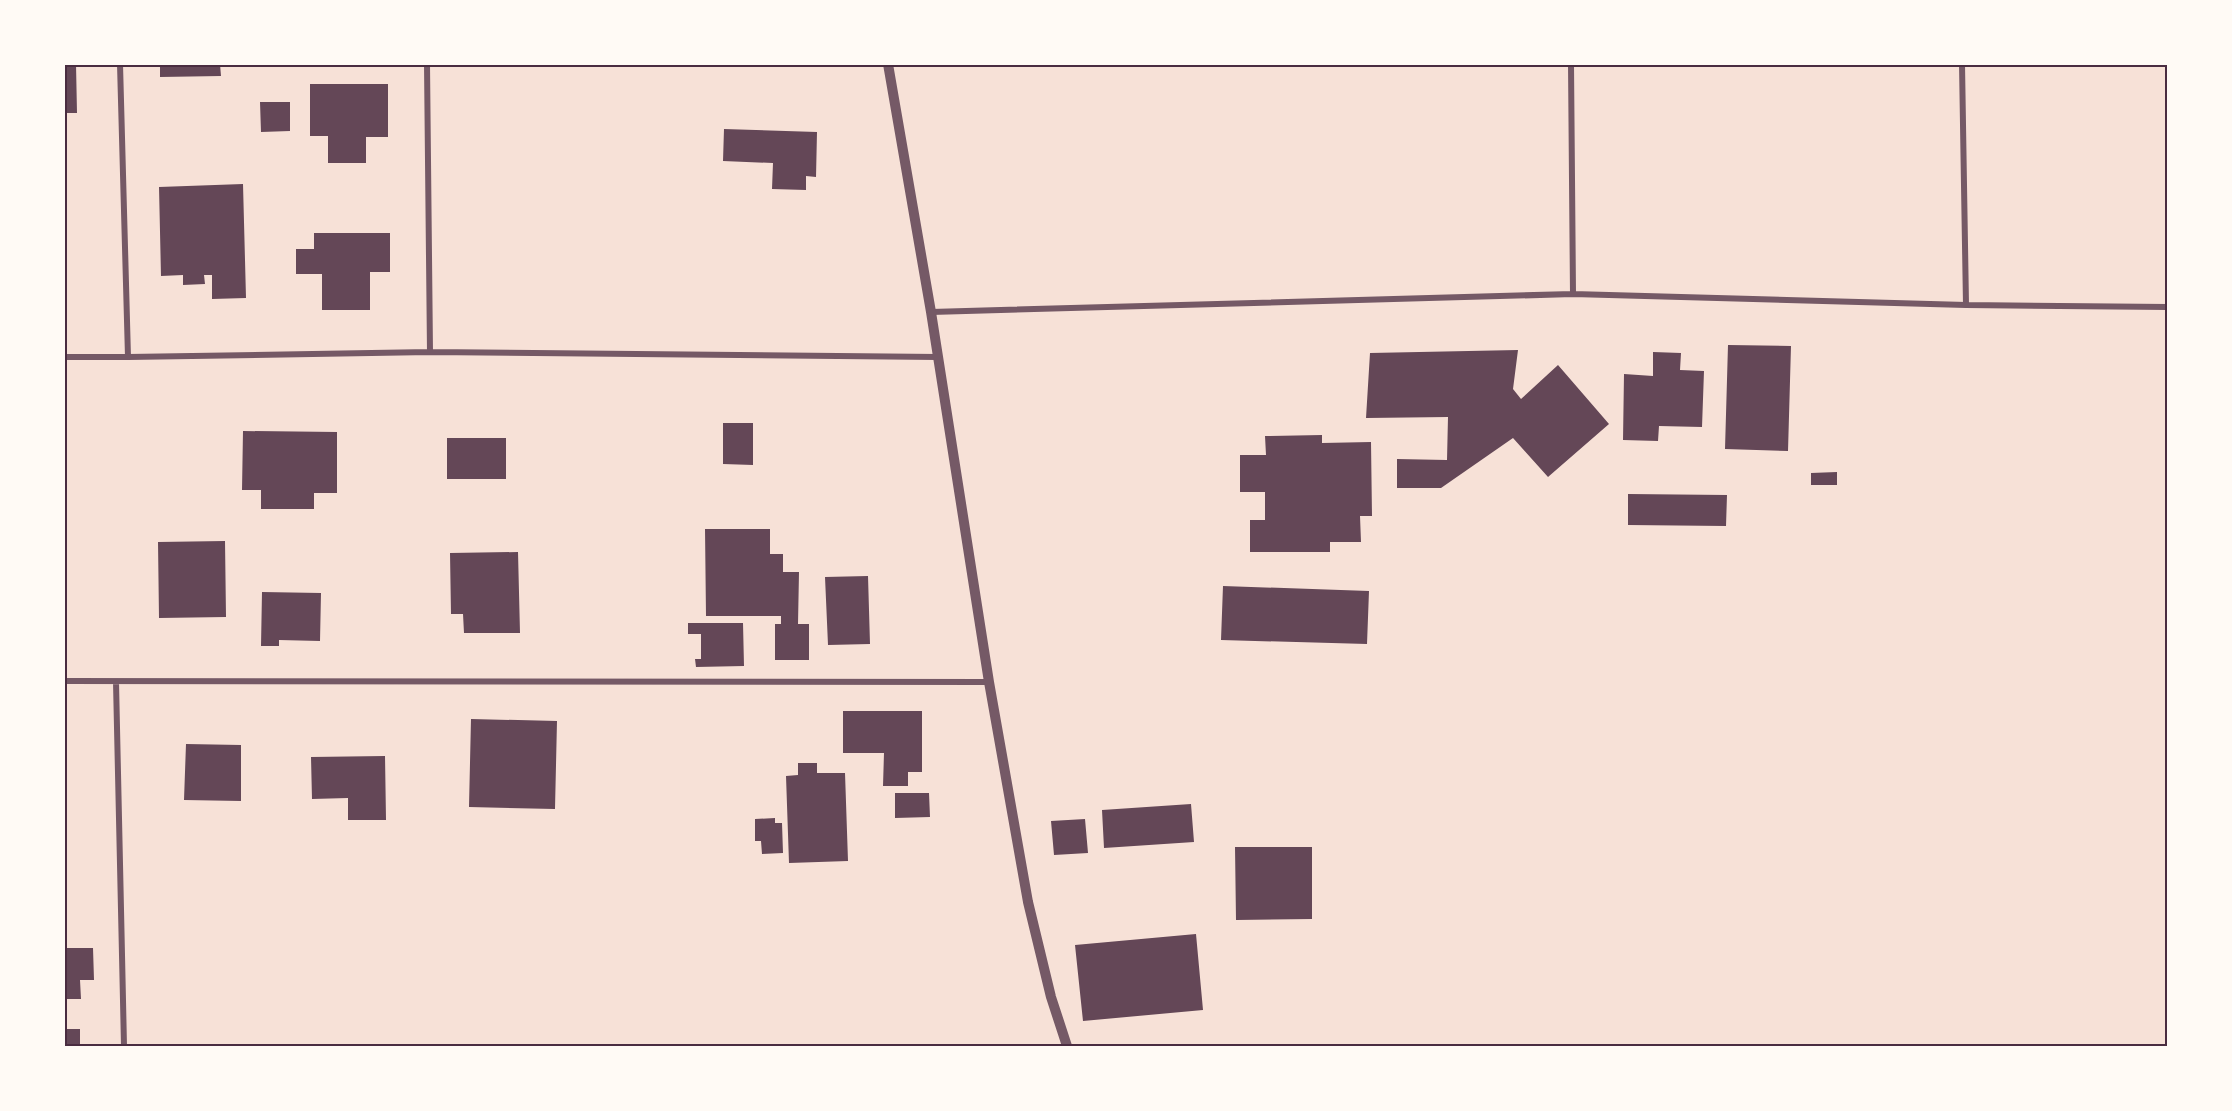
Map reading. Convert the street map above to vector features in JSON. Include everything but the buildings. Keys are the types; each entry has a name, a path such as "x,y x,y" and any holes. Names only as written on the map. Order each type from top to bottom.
{"street":[{"path":"120,64 128,357"},
{"path":"426,64 430,352"},
{"path":"888,64 932,312 989,682 1030,914 1050,997 1067,1047"},
{"path":"1571,64 1573,294"},
{"path":"1962,64 1966,305"},
{"path":"932,312 1573,294 1966,305 2168,307"},
{"path":"64,357 430,352 938,357"},
{"path":"64,681 989,682"},
{"path":"116,682 124,1047"}]}
